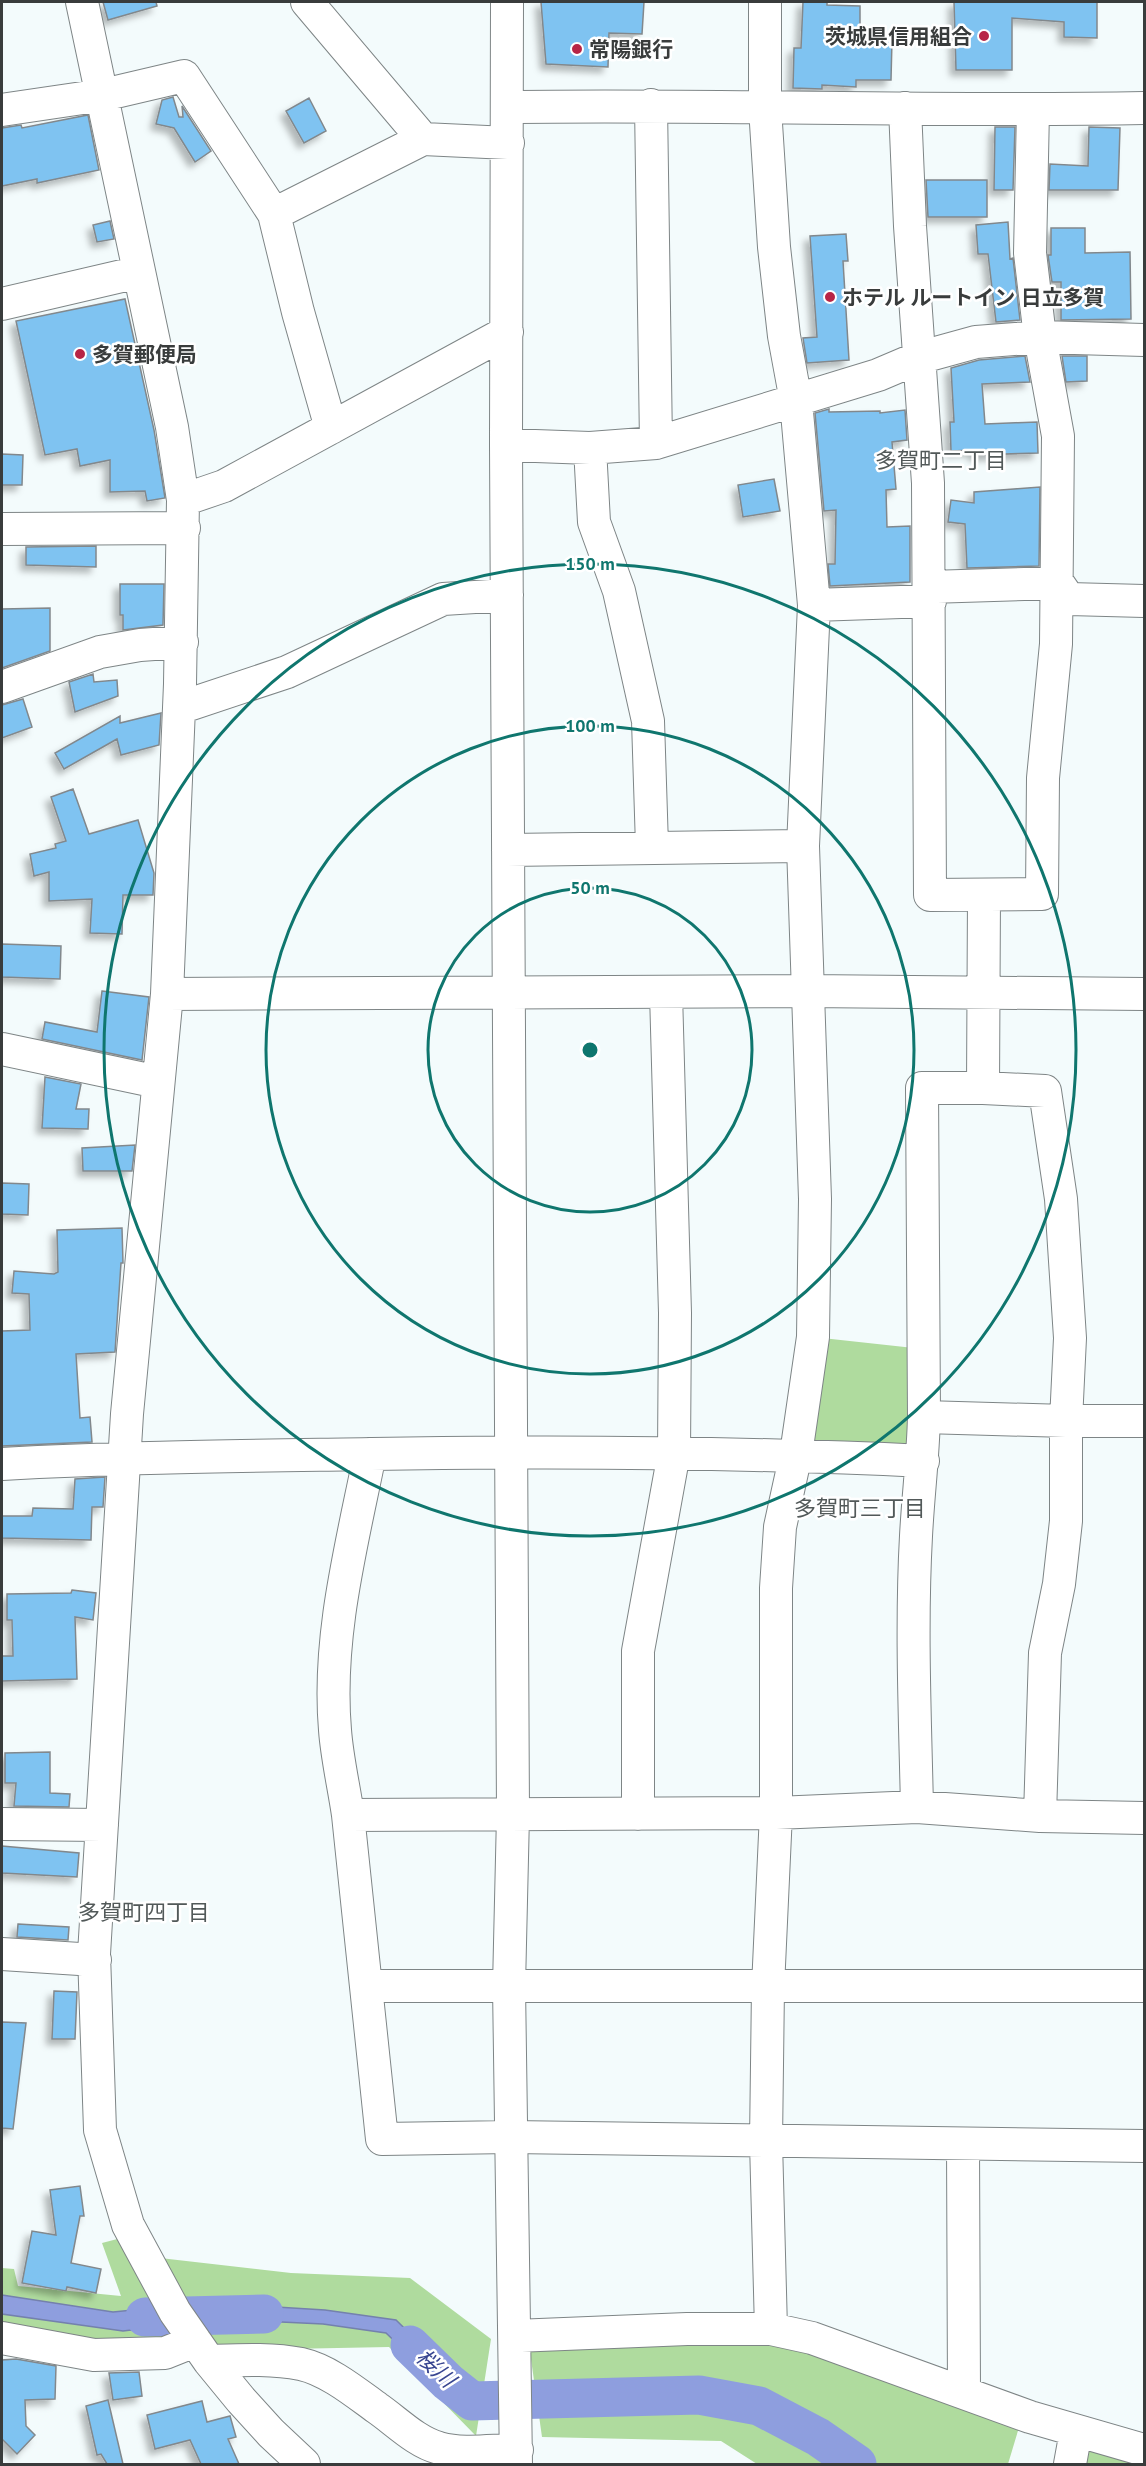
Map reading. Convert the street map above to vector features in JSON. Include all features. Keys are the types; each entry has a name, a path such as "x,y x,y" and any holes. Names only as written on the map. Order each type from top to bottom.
{"street":[{"path":"82,2 172,427 184,514 182,642 167,994 124,1457 102,1825 95,1960 100,2130 128,2225 192,2335 271,2433 304,2464"},
{"path":"307,2 423,139"},
{"path":"192,2335 241,2360 302,2364 326,2374 407,2430 436,2447 451,2451 517,2450 509,1986 513,1815 506,445 507,2"},
{"path":"765,2 765,108 774,247 784,336 795,401 814,604 803,846 815,1199 813,1337 796,1454 780,1527 776,1588 776,1813 768,1988 766,2142 771,2330"},
{"path":"2,110 103,95 184,76 274,214 298,312 332,428"},
{"path":"507,107 651,105 1033,110 1144,108"},
{"path":"651,105 656,443"},
{"path":"905,108 918,358 928,483 930,895 1042,894 1043,778 1056,644 1058,436 1040,337 1030,253 1033,110"},
{"path":"274,214 423,139 508,143"},
{"path":"2,304 139,272"},
{"path":"2,529 184,514 224,486 507,332"},
{"path":"506,445 590,448 656,443 878,375 918,358 976,342 1040,337 1144,340"},
{"path":"590,448 594,522 619,591 648,721 652,846"},
{"path":"814,604 1058,583"},
{"path":"1058,583 1069,599 1144,601"},
{"path":"179,708 287,672 443,599 507,595"},
{"path":"2,687 100,652 140,645 182,642"},
{"path":"508,850 652,846 803,846"},
{"path":"983,1088 984,895"},
{"path":"167,994 807,991 1144,994"},
{"path":"638,1814 638,1651 674,1453 675,1313 666,993"},
{"path":"2,1049 158,1082"},
{"path":"917,1807 916,1537 923,1461 924,1417 922,1088 1046,1091 1061,1199 1070,1338 1066,1421 1066,1521 1059,1584 1045,1653 1040,1816"},
{"path":"924,1417 1144,1421"},
{"path":"2,1464 124,1457 511,1452 796,1454 923,1461"},
{"path":"370,1454 346,1571 335,1659 335,1729 348,1815 382,2139 511,2137 1144,2146"},
{"path":"348,1815 776,1813 917,1807 1040,1816 1144,1818"},
{"path":"2,1824 102,1825"},
{"path":"2,1954 95,1960"},
{"path":"366,1986 768,1988 1144,1986"},
{"path":"963,2144 964,2393"},
{"path":"515,2336 687,2329 771,2330 812,2338 1076,2431 1144,2450"},
{"path":"2,2338 94,2355 165,2353 192,2335"},
{"path":"1070,2464 1076,2431"}],"green space":[{"path":"813,1337 923,1349 923,1461 796,1454"},
{"path":"125,2237 165,2339 111,2348 2,2332 2,2268 14,2269 18,2286 121,2296 102,2243"},
{"path":"160,2258 291,2273 410,2278 491,2339 476,2436 389,2347 286,2349 208,2347"},
{"path":"795,2340 1020,2424 1008,2464 757,2464 721,2441 542,2437 529,2345"},
{"path":"1080,2441 1144,2464 1077,2464"}],"water":[{"path":"2,2295 113,2312 153,2308 165,2326 123,2331 2,2314"},
{"path":"260,2306 325,2310 396,2320 453,2376 443,2388 386,2333 323,2324 260,2321 210,2323 211,2309"}],"building":[{"path":"103,2 156,2 157,6 108,20"},
{"name":"常陽銀行","path":"541,2 644,2 642,34 609,33 608,67 546,64"},
{"path":"803,2 860,6 860,40 892,40 891,80 856,80 856,87 822,85 822,89 793,88 794,48 801,48"},
{"name":"茨城県信用組合","path":"954,2 1097,2 1097,38 1064,37 1064,22 1012,18 1012,70 956,70"},
{"path":"173,97 179,117 183,117 182,106 211,151 195,162 174,128 156,124 162,100"},
{"path":"309,98 326,131 304,143 286,111"},
{"path":"88,115 99,170 37,183 37,179 2,186 2,128 21,125 22,128"},
{"path":"995,127 1015,127 1013,190 994,190"},
{"path":"1089,127 1120,128 1118,190 1049,190 1050,164 1088,166"},
{"path":"926,180 987,180 987,217 928,217"},
{"path":"110,221 114,239 97,242 93,225"},
{"path":"1008,222 1010,259 1013,258 1020,320 996,322 988,254 978,254 976,225"},
{"path":"1051,228 1085,228 1085,253 1130,252 1131,319 1061,320 1061,282 1052,282 1048,255 1051,255"},
{"path":"846,234 848,261 843,261 849,360 807,363 803,338 817,337 810,236"},
{"path":"125,299 154,430 165,498 147,501 145,491 110,492 110,460 80,466 77,449 45,455 16,321"},
{"path":"1025,356 1030,382 982,384 985,424 1037,422 1038,453 974,455 974,450 951,451 950,422 954,422 951,368 979,360"},
{"path":"1062,356 1087,356 1087,381 1066,382"},
{"path":"829,409 829,412 880,411 880,413 905,410 907,440 892,442 896,489 886,490 887,527 910,526 910,582 830,586 828,564 835,564 836,510 824,511 815,413"},
{"path":"2,454 23,455 22,485 2,485"},
{"path":"774,479 780,511 743,517 738,485"},
{"path":"1040,487 1039,566 967,568 965,524 948,522 951,500 974,503 974,492"},
{"path":"96,546 96,567 26,565 26,547"},
{"path":"120,584 164,584 163,625 123,630 123,615 120,615"},
{"path":"50,608 50,651 2,668 2,609"},
{"path":"93,674 94,682 117,680 118,696 75,712 69,682"},
{"path":"23,699 32,727 2,738 2,705"},
{"path":"161,713 159,745 121,755 117,739 64,769 55,753 120,716 120,723"},
{"path":"73,789 89,834 138,820 154,873 153,895 123,895 122,934 90,933 92,899 49,901 49,872 34,876 30,854 56,848 55,844 66,841 51,797"},
{"path":"2,944 61,946 60,979 2,977"},
{"path":"102,991 149,997 142,1060 42,1039 45,1022 97,1032"},
{"path":"45,1077 81,1084 76,1109 89,1109 88,1129 42,1128"},
{"path":"135,1145 132,1171 83,1171 82,1148"},
{"path":"2,1183 29,1184 28,1215 2,1214"},
{"path":"122,1228 123,1263 121,1263 115,1352 76,1354 80,1418 90,1417 92,1442 2,1446 2,1331 30,1330 29,1294 12,1293 14,1271 54,1274 58,1272 57,1230"},
{"path":"105,1477 103,1507 92,1507 91,1540 2,1538 2,1516 32,1516 33,1508 73,1509 75,1479"},
{"path":"72,1590 96,1593 93,1620 75,1617 77,1679 2,1681 2,1656 13,1656 12,1620 7,1620 7,1594 71,1593"},
{"path":"50,1752 50,1793 70,1794 69,1807 14,1806 16,1783 5,1783 5,1753"},
{"path":"2,1846 79,1853 77,1877 2,1873"},
{"path":"18,1924 69,1927 68,1940 17,1937"},
{"path":"54,1991 77,1992 75,2039 52,2039"},
{"path":"2,2022 26,2023 13,2129 2,2128"},
{"path":"80,2186 84,2216 80,2216 71,2263 101,2269 96,2293 67,2287 66,2291 22,2283 32,2231 56,2235 50,2190"},
{"path":"16,2359 56,2366 55,2399 25,2400 26,2426 35,2435 17,2454 2,2439 2,2360"},
{"path":"139,2372 142,2396 113,2400 109,2373"},
{"path":"108,2400 123,2464 107,2464 101,2454 97,2455 86,2406"},
{"path":"202,2401 207,2422 230,2416 236,2437 228,2439 239,2464 201,2464 190,2440 155,2449 147,2415"}],"waterway":[{"name":"桜川","path":"145,2317 264,2314"},
{"name":"桜川","path":"410,2345 448,2382 472,2401 699,2395 759,2406 818,2437 857,2464"}],"place":[{"name":"茨城県信用組合","path":"984,36"},
{"name":"常陽銀行","path":"577,49"},
{"name":"ホテル ルートイン 日立多賀","path":"830,297"},
{"name":"多賀郵便局","path":"80,354"}],"district":[{"name":"多賀町二丁目","path":"941,460"},
{"name":"多賀町三丁目","path":"860,1508"},
{"name":"多賀町四丁目","path":"144,1912"}]}
